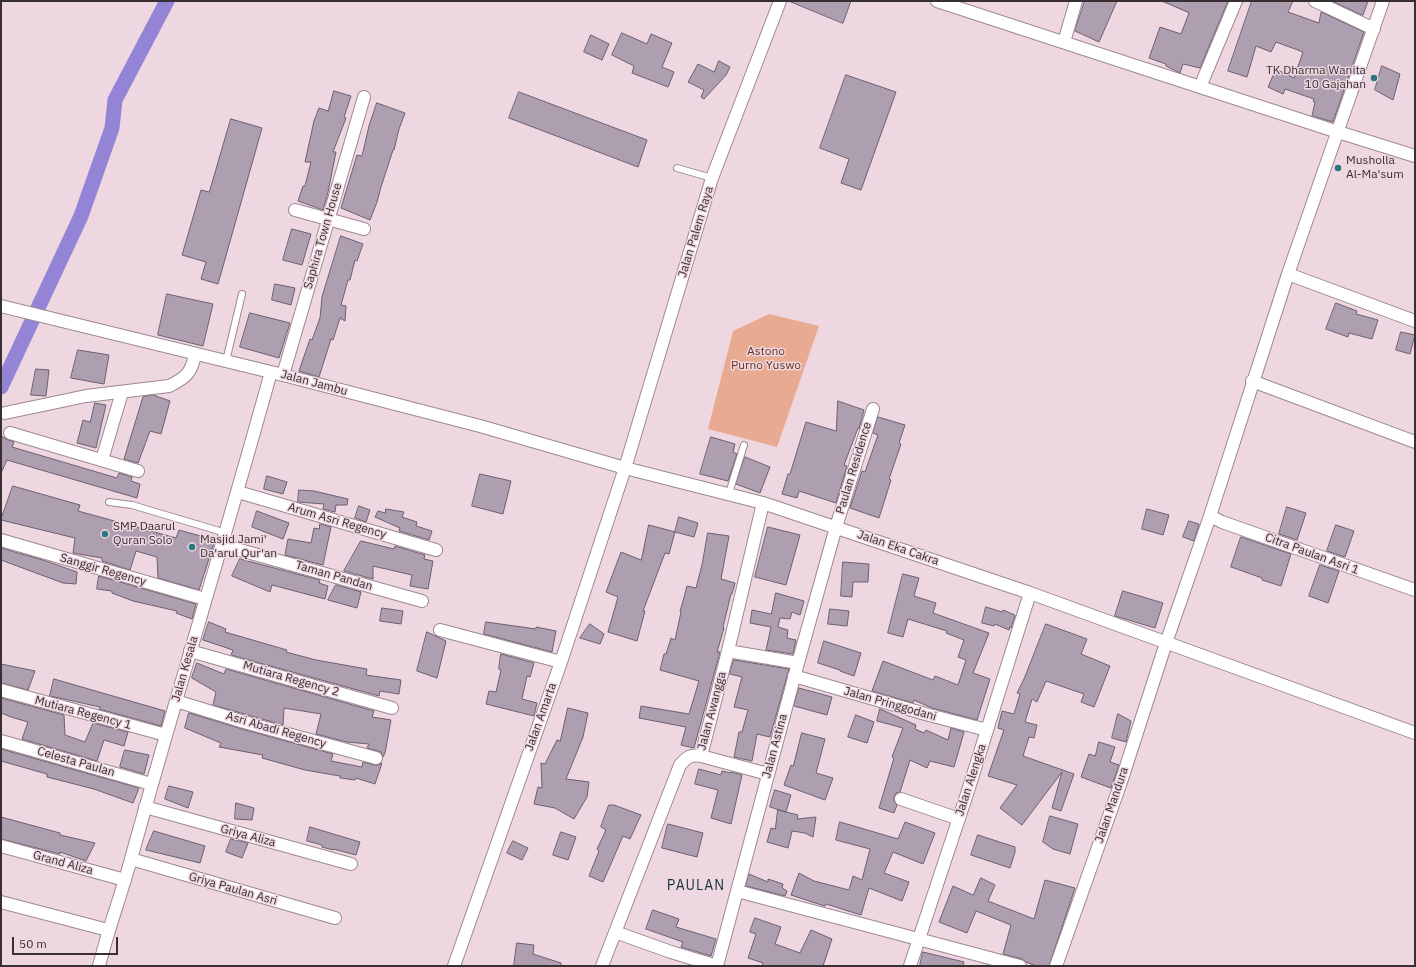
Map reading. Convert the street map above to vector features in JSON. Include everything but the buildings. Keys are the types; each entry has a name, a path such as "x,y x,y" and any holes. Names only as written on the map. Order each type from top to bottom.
{"street":[{"name":"Jalan Palem Raya","path":"625,468 712,178 780,1"},
{"path":"937,1 1415,156"},
{"path":"1064,42 1076,1"},
{"path":"1200,86 1236,1"},
{"path":"1315,1 1374,29"},
{"name":"Jalan Mandura","path":"1056,966 1120,785 1166,643 1210,516 1252,381 1383,1"},
{"name":"Saphira Town House","path":"277,374 328,218 364,97"},
{"path":"295,210 364,229"},
{"path":"1288,274 1415,321"},
{"name":"Jalan Jambu","path":"1,306 480,426 625,468"},
{"path":"5,413 86,396 169,386 180,381 187,374 193,366 195,354"},
{"name":"Jalan Kesala","path":"99,966 108,930 125,880 151,784 205,599 277,374"},
{"path":"1252,381 1415,442"},
{"path":"102,460 122,392"},
{"name":"Paulan Residence","path":"836,527 873,409"},
{"path":"10,433 138,471"},
{"name":"Jalan Eka Cakra","path":"625,468 729,493 836,527 1030,593 1415,733"},
{"name":"Jalan Amarta","path":"454,966 561,662 625,468"},
{"name":"Arum Asri Regency","path":"238,492 436,550"},
{"name":"Jalan Awangga","path":"602,966 680,765 685,758 692,754 701,756 728,651 763,503"},
{"name":"Citra Paulan Asri 1","path":"1210,516 1222,522 1415,590"},
{"name":"Jalan Astina","path":"717,966 794,676 836,527"},
{"name":"Sanggir Regency","path":"1,540 205,599"},
{"name":"Taman Pandan","path":"222,545 422,601"},
{"name":"Jalan Alengka","path":"910,966 959,820 1030,593"},
{"path":"440,630 561,662"},
{"name":"Mutiara Regency 2","path":"190,651 392,708"},
{"path":"728,651 798,663"},
{"name":"Jalan Pringgodani","path":"794,676 987,730"},
{"name":"Mutiara Regency 1","path":"1,690 166,735"},
{"name":"Asri Abadi Regency","path":"176,701 244,722 376,758"},
{"name":"Celesta Paulan","path":"1,741 151,784"},
{"path":"701,756 768,774"},
{"path":"901,800 959,820"},
{"name":"Griya Aliza","path":"145,807 351,864"},
{"name":"Grand Aliza","path":"1,846 125,880"},
{"name":"Griya Paulan Asri","path":"131,859 335,918"},
{"path":"737,891 1020,966"},
{"path":"1,902 108,930"},
{"path":"615,932 717,966"}],"lane":[{"path":"677,168 712,178"},
{"path":"226,362 242,294"},
{"path":"729,493 744,445"},
{"path":"109,502 132,505 226,533"}],"green space":[{"name":"Astono Purno Yuswo","path":"769,314 819,326 777,447 708,429 733,331"}],"waterway":[{"path":"1,387 81,216 112,128 115,100 167,1"}],"place":[{"name":"TK Dharma Wanita 10 Gajahan","path":"1374,78"},
{"name":"Musholla Al-Ma'sum","path":"1338,168"},
{"name":"SMP Daarul Quran Solo","path":"105,534"},
{"name":"Masjid Jami' Da'arul Qur'an","path":"192,547"}],"district":[{"name":"PAULAN","path":"696,886"}]}
